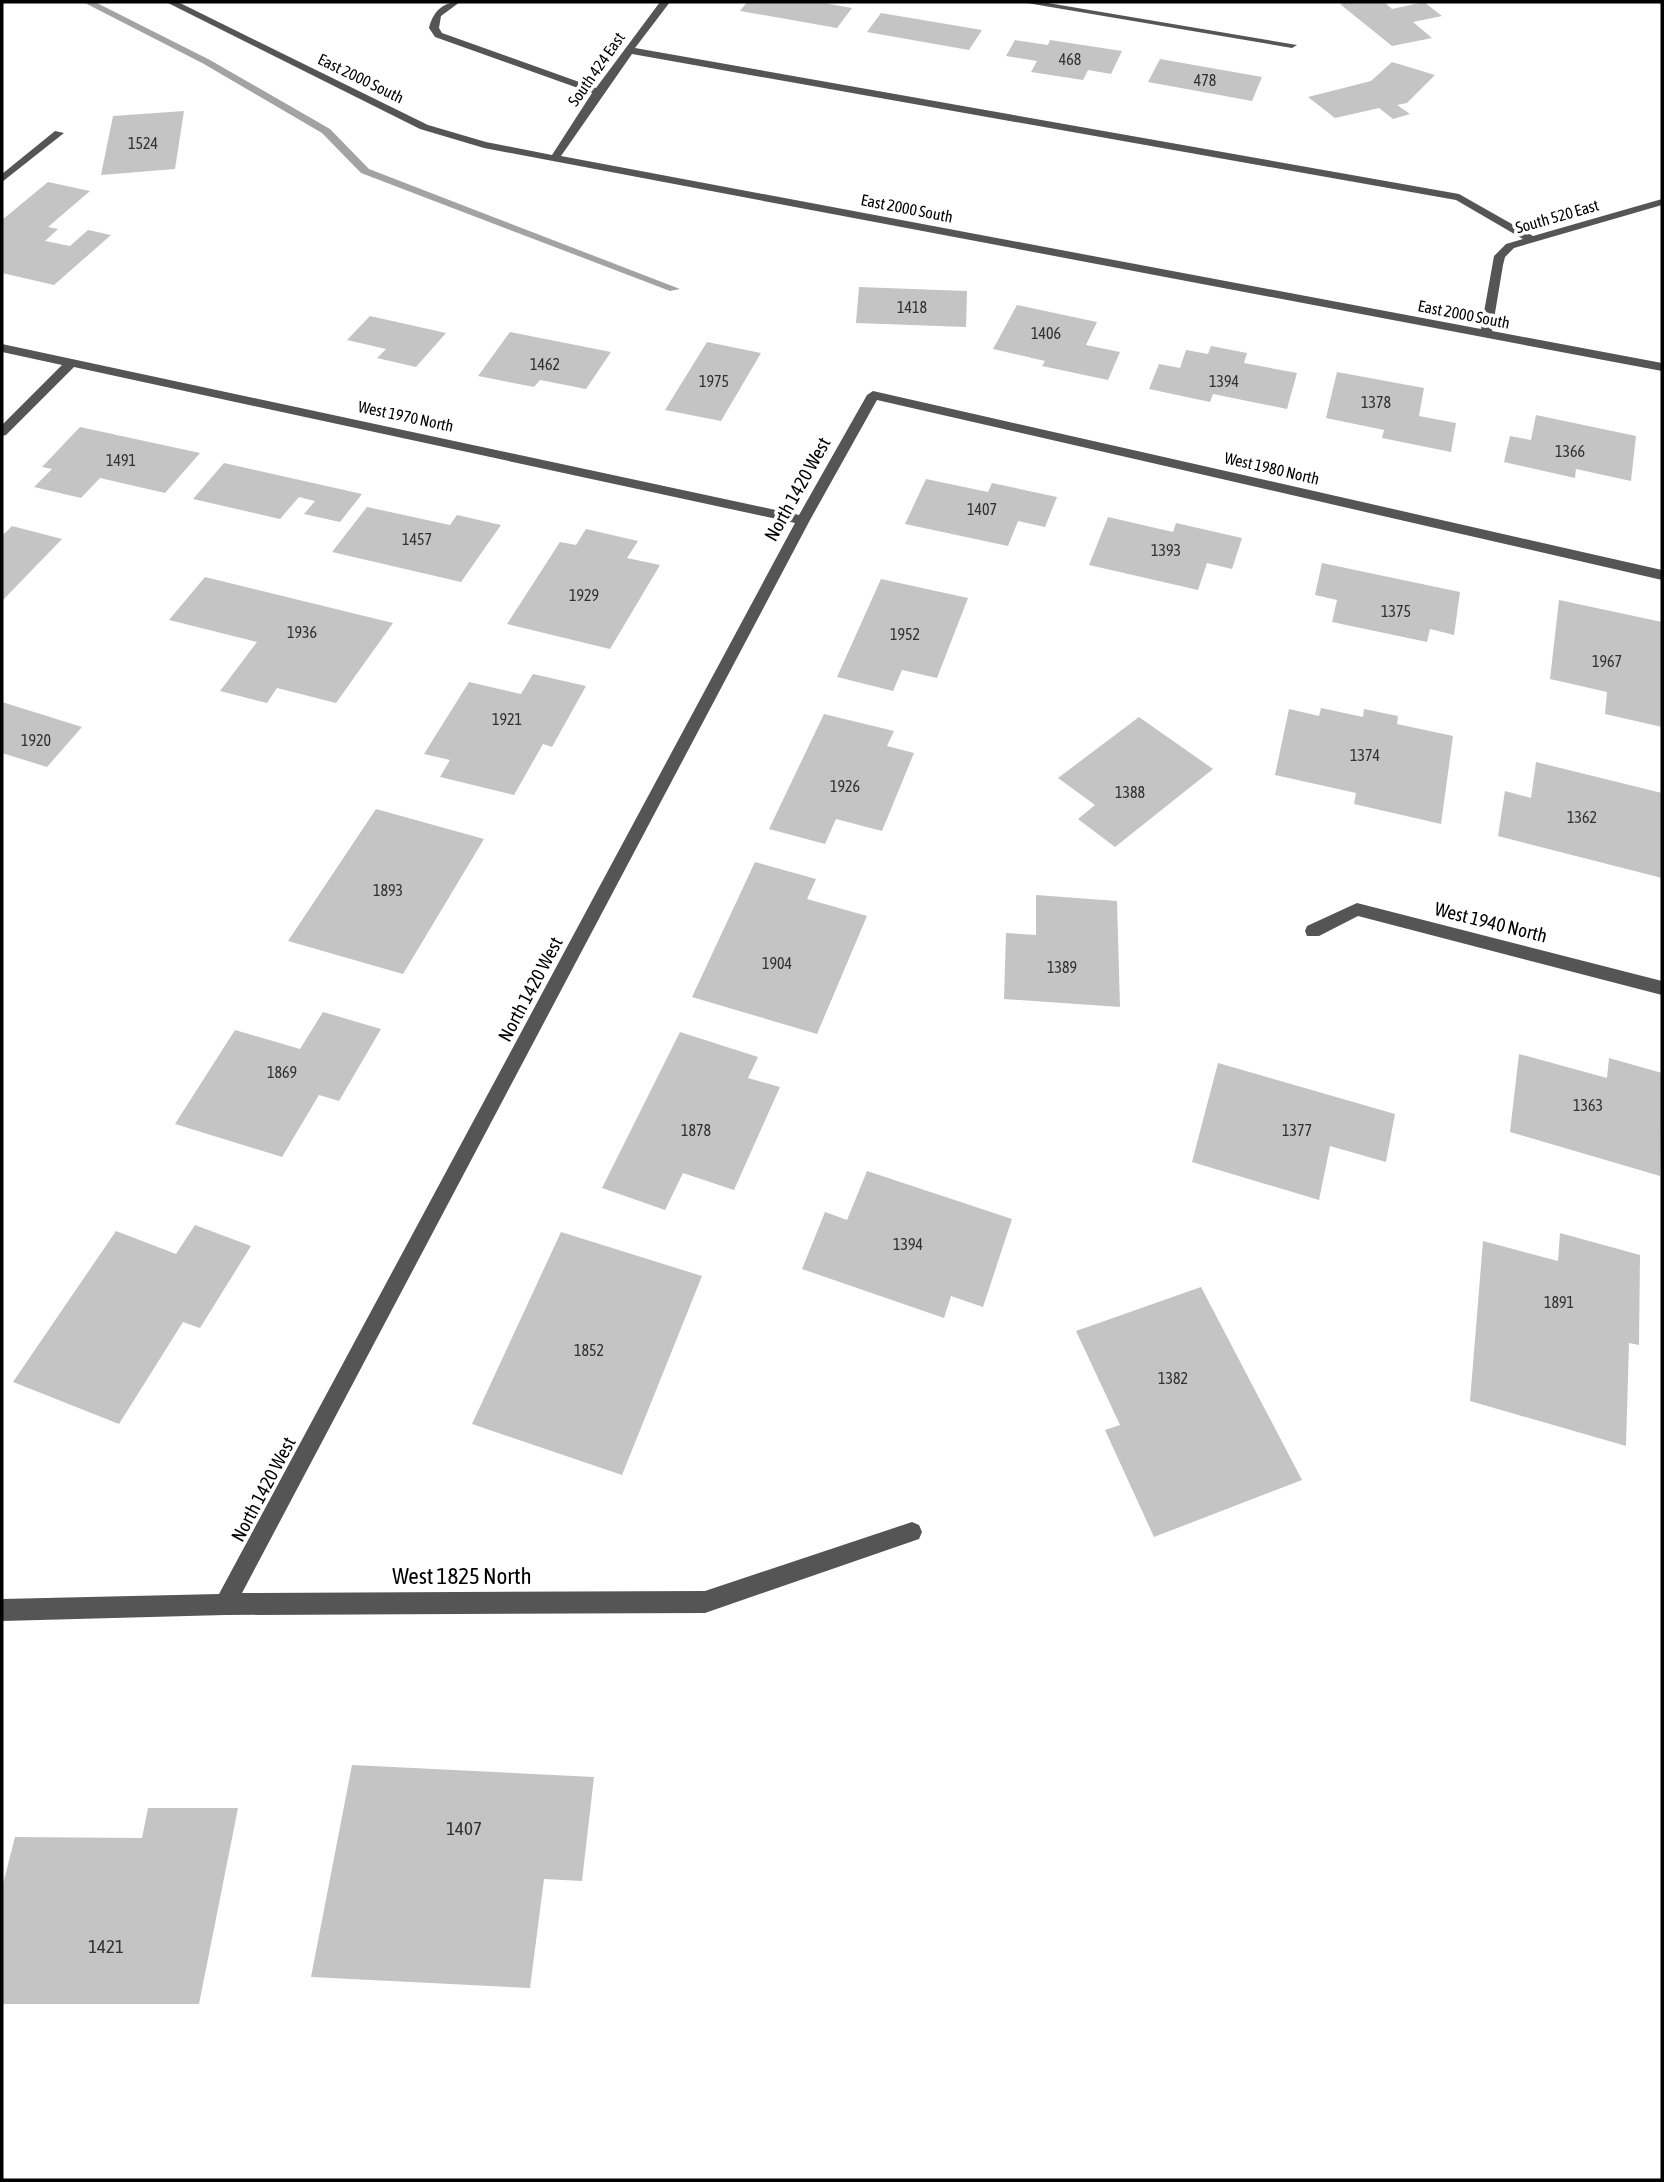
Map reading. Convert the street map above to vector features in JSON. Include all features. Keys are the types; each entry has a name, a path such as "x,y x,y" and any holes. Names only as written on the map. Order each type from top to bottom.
{"street":[{"name":"East 2000 South","path":"171,2 188,5 424,127 484,145 556,156 1662,367"},
{"path":"455,2 437,15 434,28 438,35 598,92"},
{"name":"South 424 East","path":"556,156 598,92 665,2"},
{"path":"1026,2 1292,46"},
{"path":"628,50 1459,197 1531,239"},
{"path":"2,179 59,133"},
{"name":"South 520 East","path":"1486,334 1500,256 1510,246 1662,202"},
{"name":"West 1970 North","path":"2,348 803,520"},
{"path":"2,432 72,362"},
{"name":"North 1420 West","path":"225,1604 803,520 873,395"},
{"name":"West 1980 North","path":"873,395 1662,575"},
{"name":"West 1940 North","path":"1312,931 1357,909 1662,988"},
{"name":"West 1825 North","path":"2,1609 225,1604 705,1602 912,1532"}],"building":[{"path":"747,2 819,2 852,8 837,28 740,11"},
{"path":"1384,2 1392,9 1424,2 1442,16 1413,22 1432,38 1392,46 1340,4"},
{"path":"881,13 982,30 969,50 867,32"},
{"path":"1015,40 1048,45 1050,40 1122,51 1111,74 1088,70 1083,80 1031,72 1037,61 1006,56"},
{"path":"1160,59 1262,77 1252,101 1148,82"},
{"path":"1392,62 1435,75 1407,103 1397,105 1410,114 1393,119 1379,108 1335,118 1308,97 1371,81"},
{"path":"184,111 175,169 101,175 113,116"},
{"path":"48,182 90,191 48,227 58,229 45,241 70,246 88,230 111,235 54,285 2,273 2,220"},
{"path":"859,287 967,291 966,327 856,323"},
{"path":"1017,305 1097,322 1086,345 1120,352 1108,380 1042,366 1045,361 993,349"},
{"path":"370,316 446,333 416,367 377,358 386,349 347,340"},
{"path":"510,332 611,352 586,389 540,380 534,387 478,376"},
{"path":"707,342 761,353 721,421 665,410"},
{"path":"1211,346 1247,353 1244,363 1297,373 1287,409 1213,394 1210,402 1149,389 1159,364 1180,368 1186,350 1208,354"},
{"path":"1337,372 1424,388 1419,416 1456,423 1451,452 1382,438 1384,430 1326,418"},
{"path":"1536,415 1636,436 1631,481 1576,469 1575,478 1504,462 1510,436 1531,440"},
{"path":"80,427 200,453 165,493 100,478 81,498 34,487 52,469 42,467"},
{"path":"224,463 362,494 340,522 304,514 315,501 299,497 280,519 193,499"},
{"path":"926,479 988,492 992,483 1057,497 1045,527 1018,521 1008,546 905,524"},
{"path":"367,507 450,525 457,515 501,525 461,582 332,552"},
{"path":"1108,517 1173,532 1176,523 1242,538 1232,569 1207,563 1198,590 1089,565"},
{"path":"12,526 62,539 2,601 2,536"},
{"path":"586,529 638,541 627,558 660,565 610,649 507,624 560,542 576,545"},
{"path":"1322,563 1460,592 1454,635 1430,629 1427,642 1332,622 1337,600 1315,595"},
{"path":"205,577 393,623 336,703 277,688 267,703 220,691 257,642 169,620"},
{"path":"881,579 968,598 937,678 902,670 893,691 837,677"},
{"path":"1559,600 1662,622 1662,727 1605,714 1607,692 1550,679"},
{"path":"533,674 586,686 552,747 543,744 514,795 440,777 450,760 424,754 469,682 521,694"},
{"path":"2,702 82,727 47,767 2,753"},
{"path":"1321,708 1363,717 1364,709 1398,716 1397,724 1453,736 1441,824 1354,804 1356,793 1275,775 1289,709 1319,716"},
{"path":"824,714 894,731 887,746 914,753 882,831 836,819 825,844 769,829"},
{"path":"1139,717 1213,769 1115,847 1078,819 1095,805 1058,778"},
{"path":"1536,762 1662,793 1662,878 1498,836 1505,791 1531,798"},
{"path":"376,809 484,839 403,974 288,941"},
{"path":"755,862 816,879 807,899 867,916 817,1034 692,997"},
{"path":"1036,895 1117,901 1120,1007 1004,999 1006,933 1036,935"},
{"path":"323,1012 381,1029 339,1101 319,1095 282,1157 175,1124 235,1030 300,1049"},
{"path":"680,1032 758,1057 748,1078 780,1087 734,1190 683,1173 665,1210 602,1188"},
{"path":"1519,1054 1607,1078 1609,1058 1662,1073 1660,1176 1510,1132"},
{"path":"1218,1063 1395,1114 1386,1162 1330,1146 1319,1200 1192,1162"},
{"path":"867,1171 1012,1219 983,1307 951,1296 944,1318 802,1269 825,1212 847,1220"},
{"path":"195,1225 251,1246 200,1328 183,1322 119,1424 13,1382 116,1231 176,1254"},
{"path":"561,1232 702,1276 622,1475 472,1424"},
{"path":"1560,1233 1640,1255 1639,1345 1629,1343 1626,1446 1470,1401 1483,1241 1558,1261"},
{"path":"1201,1287 1302,1480 1154,1537 1105,1430 1120,1425 1076,1331"},
{"path":"352,1765 594,1777 582,1881 544,1879 530,1988 311,1977"},
{"path":"148,1808 238,1808 199,2004 2,2004 2,1888 15,1837 142,1838"}],"waterway":[{"path":"88,2 207,62 326,131 365,171 674,289"}]}
